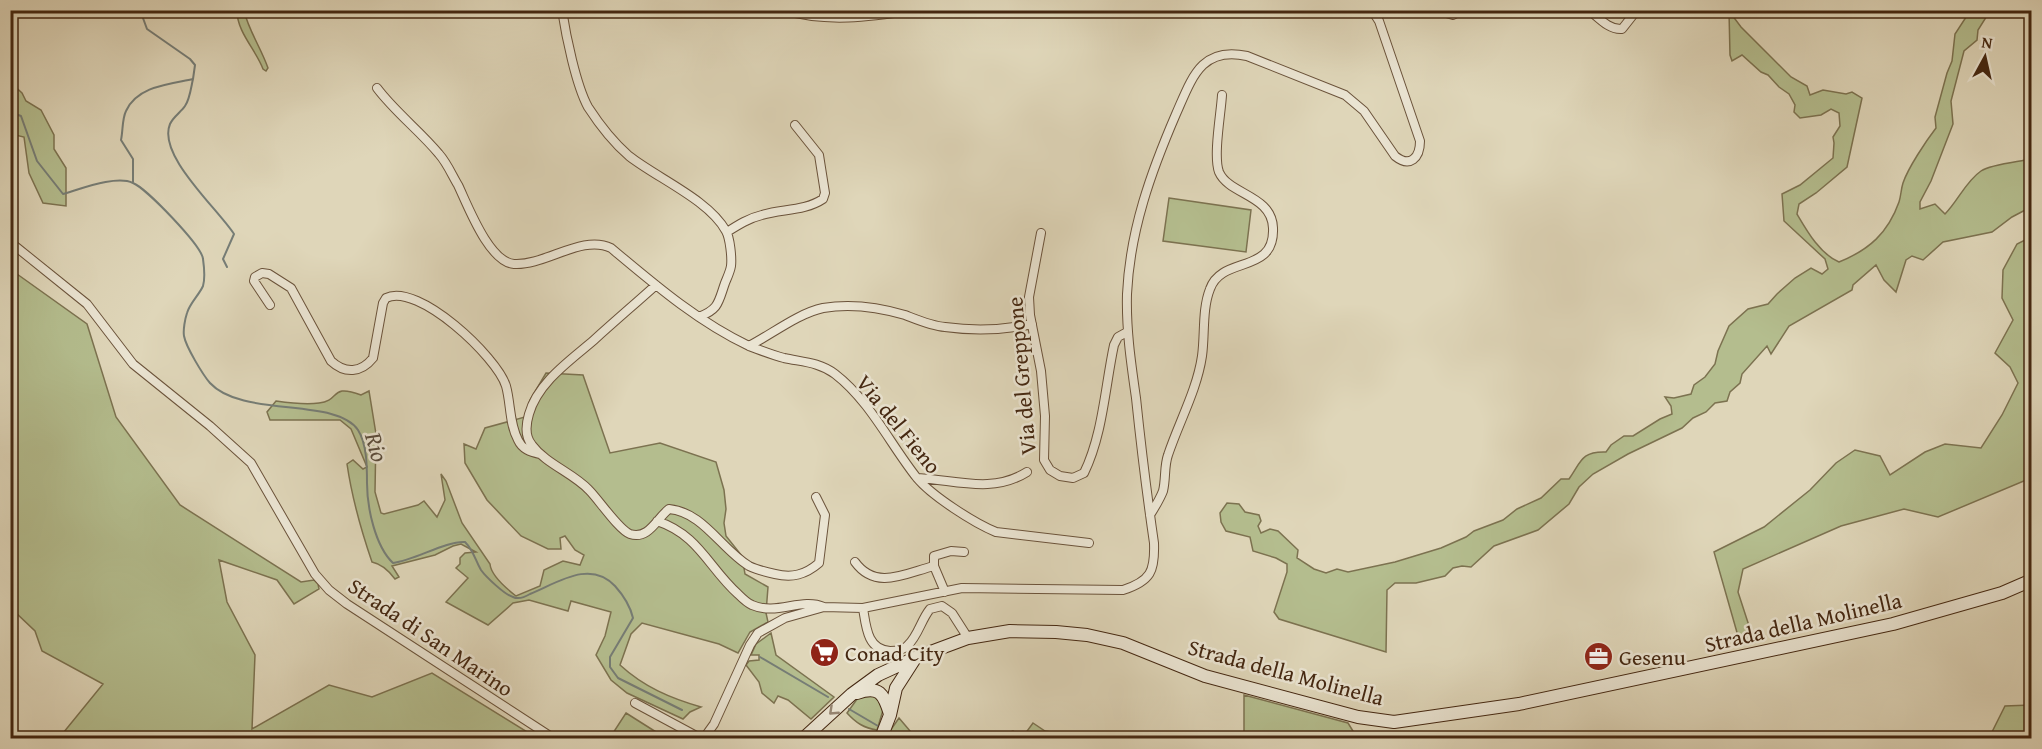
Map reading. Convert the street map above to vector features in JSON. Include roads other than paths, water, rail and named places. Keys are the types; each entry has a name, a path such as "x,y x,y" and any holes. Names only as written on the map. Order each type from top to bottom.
{"main road":[{"name":"Strada della Molinella","path":"804,738 852,694 878,675 916,657 968,638 1010,632 1087,635 1123,643 1205,676 1358,717 1394,722 1519,704 1859,632 2002,593 2031,580"},
{"path":"881,738 890,715 896,688 916,657"},
{"path":"878,675 886,677 896,688"},
{"path":"852,694 873,689 886,699 890,715"}],"street":[{"path":"562,10 582,93 595,116 629,156 693,199 716,218 727,232 731,265 717,304 711,312 699,317"},
{"path":"783,10 824,19 851,19 914,10"},
{"path":"635,703 702,738 714,724 750,645 758,633 784,618 824,607 862,608 980,586 1024,590 1124,590 1146,579 1153,570 1155,559 1127,332 1127,291 1136,231 1145,192 1157,158 1187,89 1197,72 1210,58 1221,53 1233,52 1345,95 1364,111 1395,156 1401,161 1416,158 1420,150 1420,141 1379,21 1372,10"},
{"path":"1436,10 1453,15 1462,10"},
{"path":"1589,10 1617,30 1622,29 1637,10"},
{"name":"Via del Fieno","path":"377,88 440,155 488,243 501,259 508,263 526,263 572,249 603,244 699,317 749,346 782,357 815,363 836,375 864,404 928,490 984,527 996,532 1089,543"},
{"path":"1150,515 1160,497 1167,457 1198,376 1210,288 1223,272 1260,258 1268,251 1273,239 1274,226 1267,211 1257,200 1225,180 1220,174 1217,157 1222,95"},
{"path":"727,232 743,221 803,207 823,199 825,193 819,155 795,125"},
{"name":"Via del Greppone","path":"1041,234 1029,297 1041,371 1045,416 1044,460 1050,470 1060,476 1073,478 1084,473 1090,461 1097,437 1114,345 1118,337 1127,332"},
{"name":"Strada di San Marino","path":"10,242 87,304 133,364 210,426 251,463 315,574 329,590 346,604 553,738"},
{"path":"270,305 254,281 258,274 269,274 291,288 331,361 337,366 352,370 361,369 373,358 383,303 386,298 402,295 429,306 446,318 495,366 506,386 513,429 518,442 525,449 540,454"},
{"path":"656,285 552,376 529,413 527,428 531,444 540,454 590,490 623,529 630,534 644,534 652,528 662,514 669,509 677,510 700,522 732,554 750,566 788,577 808,572 819,563 825,515 816,497"},
{"path":"749,346 810,313 842,306 866,305 944,327 1004,330 1032,324"},
{"path":"918,478 989,485 1014,480 1027,472"},
{"path":"657,521 684,534 703,553 723,581 750,605 767,609 813,602 824,607"},
{"path":"945,592 934,566 934,556 951,551 964,552"},
{"path":"855,562 865,573 878,579 891,578 934,566"},
{"path":"862,608 867,636 874,646 885,651 897,651 907,646 930,609 942,606 952,613 968,638"}],"waterway":[{"path":"133,182 133,159 121,140 126,111 131,103 146,91 193,79 195,65 147,29 140,10"},
{"path":"193,79 188,100 171,121 168,137 180,166 234,234 223,259 227,267"},
{"name":"Rio","path":"10,112 21,116 37,161 63,194 108,182 133,183 161,206 193,242 203,259 204,280 203,286 187,313 184,336 195,361 210,383 225,394 244,400 330,414 347,420 358,430 365,449 367,493 373,526 381,547 393,563 449,544 465,542 487,577 505,593 517,598 573,576 595,574 605,578 624,597 633,618 610,657 610,667 618,678 682,710"},
{"name":"Rio","path":"760,657 828,697"},
{"name":"Rio","path":"849,709 878,726"},
{"name":"Rio","path":"2017,738 2032,735"}],"place":[{"name":"Conad City","path":"824,653"},
{"name":"Gesenu","path":"1598,657"}]}
